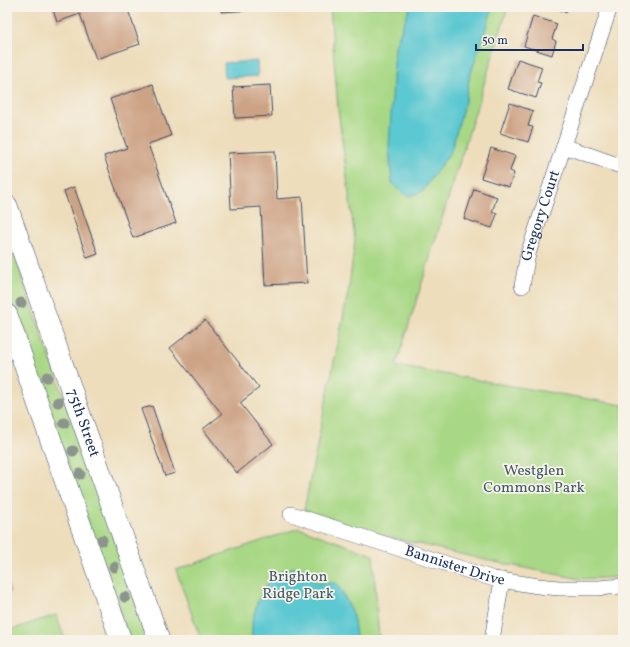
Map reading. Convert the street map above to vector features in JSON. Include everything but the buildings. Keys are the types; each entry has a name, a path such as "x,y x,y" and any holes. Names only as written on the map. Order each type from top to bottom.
{"main road":[{"name":"75th Street","path":"7,206 159,640"},
{"path":"7,315 121,640"}],"street":[{"name":"Gregory Court","path":"522,286 528,254 610,7"},
{"path":"564,146 623,167"},
{"name":"Bannister Drive","path":"291,514 456,568 502,580 559,588 598,588 623,586"},
{"path":"492,640 502,580"}],"green space":[{"name":"Westglen Commons Park","path":"330,7 508,7 396,366 623,405 623,577 580,579 485,560 378,534 304,510 349,288 355,240 338,109"},
{"path":"7,235 149,640 130,640 7,290"},
{"name":"Brighton Ridge Park","path":"299,528 373,555 379,640 201,640 176,570"},
{"path":"56,615 65,640 7,640 7,631"}],"water":[{"path":"410,7 493,7 469,79 466,98 451,151 422,192 407,196 392,183 389,147 395,46"},
{"path":"257,61 258,76 225,78 224,63"},
{"path":"292,568 304,569 316,583 336,583 351,610 356,640 252,640 252,622 257,603 266,586 278,573"}]}
